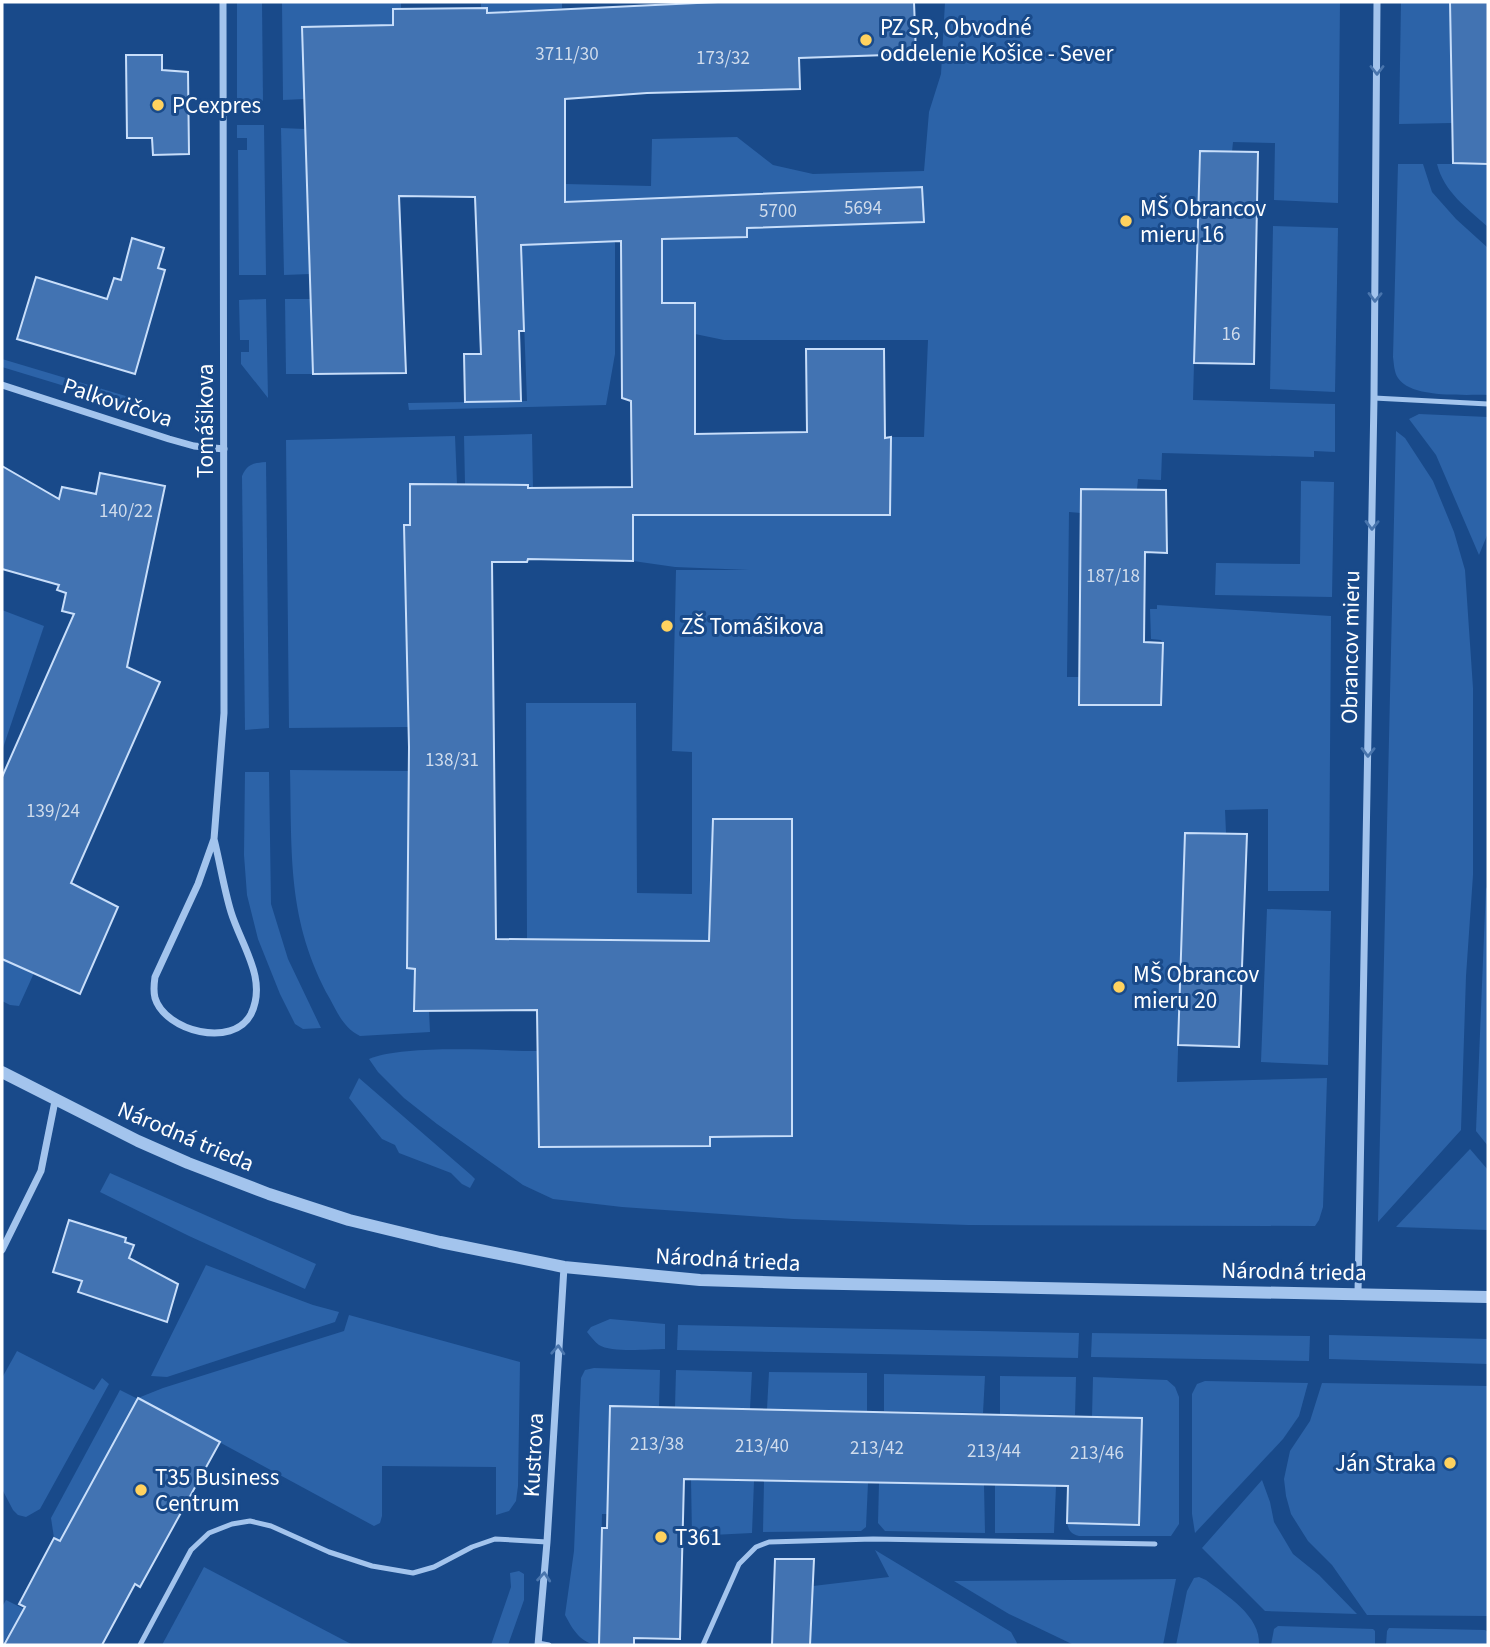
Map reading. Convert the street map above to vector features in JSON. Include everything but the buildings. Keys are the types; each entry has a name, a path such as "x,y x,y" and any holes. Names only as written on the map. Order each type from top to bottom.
{"street":[{"name":"Tomášikova","path":"214,839 231,913 244,943 257,988 257,999 246,1023 228,1033 215,1034 200,1032 173,1019 162,1010 155,999 153,988 198,884 214,839 224,713 223,2"},
{"name":"Obrancov mieru","path":"1358,1293 1374,398 1377,2"},
{"name":"Palkovičova","path":"2,385 169,439 194,446 224,449"},
{"name":"Národná trieda","path":"2,1072 55,1101 188,1163 322,1212 440,1242 564,1267 687,1279 780,1283 1488,1297"},
{"path":"2,1250 41,1171 55,1101"},
{"name":"Kustrova","path":"538,1644 564,1267"}],"lane":[{"path":"1374,398 1488,404"},
{"path":"139,1645 191,1550 209,1533 232,1524 250,1521 271,1526 329,1552 372,1566 413,1573 434,1567 472,1547 495,1539 547,1542"},
{"path":"703,1645 739,1564 756,1547 769,1542 873,1539 1155,1544"},
{"path":"538,1644 549,1645"}],"shaded area":[{"path":"237,2 262,2 263,103 237,104"},
{"path":"282,2 401,2 401,9 393,9 393,25 302,28 304,99 283,100"},
{"path":"481,2 562,2 562,8 487,13 487,8 481,8"},
{"path":"945,2 1340,2 1338,203 1274,200 1275,143 1233,142 1232,152 1200,151 1193,400 1335,404 1335,452 1314,451 1314,457 1162,453 1161,480 1138,479 1137,489 1081,489 1081,513 1069,512 1067,677 1079,677 1079,705 1161,705 1163,643 1161,640 1151,639 1150,609 1157,609 1157,605 1331,616 1329,891 1268,891 1268,809 1225,810 1226,833 1185,833 1177,1082 1327,1078 1323,1207 1315,1226 968,1225 793,1219 622,1207 553,1199 523,1185 437,1124 404,1098 369,1059 406,1051 538,1051 539,1147 710,1146 710,1137 792,1136 792,819 713,820 709,941 527,939 526,703 636,703 637,893 692,894 692,752 672,751 676,570 749,570 675,567 633,561 633,515 890,515 891,437 924,437 928,340 724,340 695,334 694,303 662,303 662,239 747,237 747,227 921,187 566,202 565,184 651,186 652,139 737,137 773,165 813,174 924,171 929,112 941,74"},
{"path":"1401,2 1450,2 1452,123 1399,124"},
{"path":"237,125 264,125 266,275 239,275 238,150 247,150 247,138 237,138"},
{"path":"281,128 305,129 310,274 284,275"},
{"path":"1398,164 1423,164 1432,192 1456,219 1488,248 1488,395 1427,392 1405,385 1396,373 1393,357"},
{"path":"1437,164 1488,164 1488,227 1451,191"},
{"path":"1273,226 1338,228 1335,392 1270,389"},
{"path":"615,241 615,354 606,405 409,410 408,403 527,401 521,245"},
{"path":"266,299 268,398 241,364 241,352 249,352 249,340 240,340 239,300"},
{"path":"285,299 310,299 313,374 286,374"},
{"path":"2,359 129,397 127,405 2,367"},
{"path":"1419,414 1488,417 1488,533 1479,555 1436,455 1409,419"},
{"path":"1396,431 1405,438 1433,481 1454,532 1465,570 1473,688 1473,875 1466,976 1461,1130 1378,1222"},
{"path":"532,434 533,488 528,485 465,484 464,436"},
{"path":"455,436 457,484 410,484 410,525 404,526 408,727 289,728 286,440"},
{"path":"266,462 269,728 245,730 242,476 251,465"},
{"path":"1301,481 1334,482 1332,597 1215,595 1216,563 1300,564"},
{"path":"2,610 44,626 2,751"},
{"path":"290,770 409,771 407,968 415,969 414,1011 429,1011 430,1032 360,1036 346,1025 336,1010 316,970 299,915 292,860"},
{"path":"245,772 269,772 271,904 288,959 321,1028 303,1029 295,1024 258,939 247,895 244,855"},
{"path":"1486,887 1488,891 1488,1146 1476,1131"},
{"path":"1267,909 1331,911 1328,1065 1261,1062"},
{"path":"2,959 34,973 19,1006 2,1001"},
{"path":"359,1078 471,1175 475,1179 470,1188 451,1173 399,1153 395,1145 382,1139 349,1098"},
{"path":"1470,1149 1488,1170 1488,1230 1396,1227"},
{"path":"110,1173 316,1264 305,1289 100,1192"},
{"path":"206,1265 339,1312 335,1322 167,1377 151,1376"},
{"path":"349,1315 520,1362 518,1486 516,1501 509,1511 496,1515 496,1467 382,1466 382,1516 380,1523 374,1526 138,1398 344,1331"},
{"path":"610,1319 665,1324 665,1349 621,1350 599,1345 587,1332 591,1327"},
{"path":"678,1325 1079,1333 1078,1358 677,1350"},
{"path":"1092,1333 1310,1336 1309,1361 1091,1357"},
{"path":"1329,1335 1488,1339 1488,1364 1329,1359"},
{"path":"17,1351 94,1390 102,1378 109,1384 40,1509 26,1517 13,1510 2,1489 2,1378"},
{"path":"585,1370 660,1370 659,1407 610,1406 607,1514 602,1514 599,1645 582,1639 565,1615 574,1551 581,1378"},
{"path":"676,1370 752,1372 750,1409 675,1407"},
{"path":"769,1372 867,1373 867,1411 767,1409"},
{"path":"884,1374 985,1376 983,1413 884,1411"},
{"path":"1000,1376 1076,1377 1075,1415 1000,1414"},
{"path":"1093,1377 1167,1380 1175,1387 1179,1397 1179,1524 1171,1536 1079,1536 1069,1528 1067,1523 1139,1525 1142,1418 1092,1416"},
{"path":"1205,1381 1308,1383 1299,1416 1283,1439 1195,1533 1192,1514 1192,1394 1197,1384"},
{"path":"1322,1383 1488,1386 1488,1616 1367,1615 1332,1565 1308,1541 1291,1514 1284,1479 1290,1451 1310,1421"},
{"path":"120,1390 138,1399 60,1541 54,1538 51,1518"},
{"path":"691,1479 754,1481 752,1533 692,1536"},
{"path":"1262,1480 1274,1522 1293,1554 1319,1575 1357,1614 1265,1611 1202,1548"},
{"path":"764,1481 868,1483 866,1527 861,1531 763,1532"},
{"path":"879,1483 984,1485 985,1533 885,1531 878,1523"},
{"path":"995,1485 1056,1486 1054,1533 995,1533"},
{"path":"875,1550 1011,1632 1016,1645 810,1645 813,1586 889,1577"},
{"path":"204,1567 353,1645 162,1645"},
{"path":"519,1571 524,1574 524,1600 508,1645 491,1645 511,1587 510,1573"},
{"path":"1199,1577 1241,1607 1254,1625 1259,1645 1176,1645 1187,1591 1194,1578"},
{"path":"1176,1579 1163,1645 1074,1645 1009,1614 954,1581"},
{"path":"6,1600 24,1609 2,1645 2,1607"},
{"path":"1278,1626 1373,1629 1375,1645 1271,1645 1274,1629"},
{"path":"1389,1628 1485,1630 1488,1632 1488,1645 1386,1645"}],"place":[{"name":"PZ SR, Obvodné oddelenie Košice - Sever","path":"866,40"},
{"name":"PCexpres","path":"158,105"},
{"name":"MŠ Obrancov mieru 16","path":"1126,221"},
{"name":"ZŠ Tomášikova","path":"667,626"},
{"name":"MŠ Obrancov mieru 20","path":"1119,987"},
{"name":"Ján Straka","path":"1450,1463"},
{"name":"T35 Business Centrum","path":"141,1490"},
{"name":"T361","path":"661,1537"}]}
